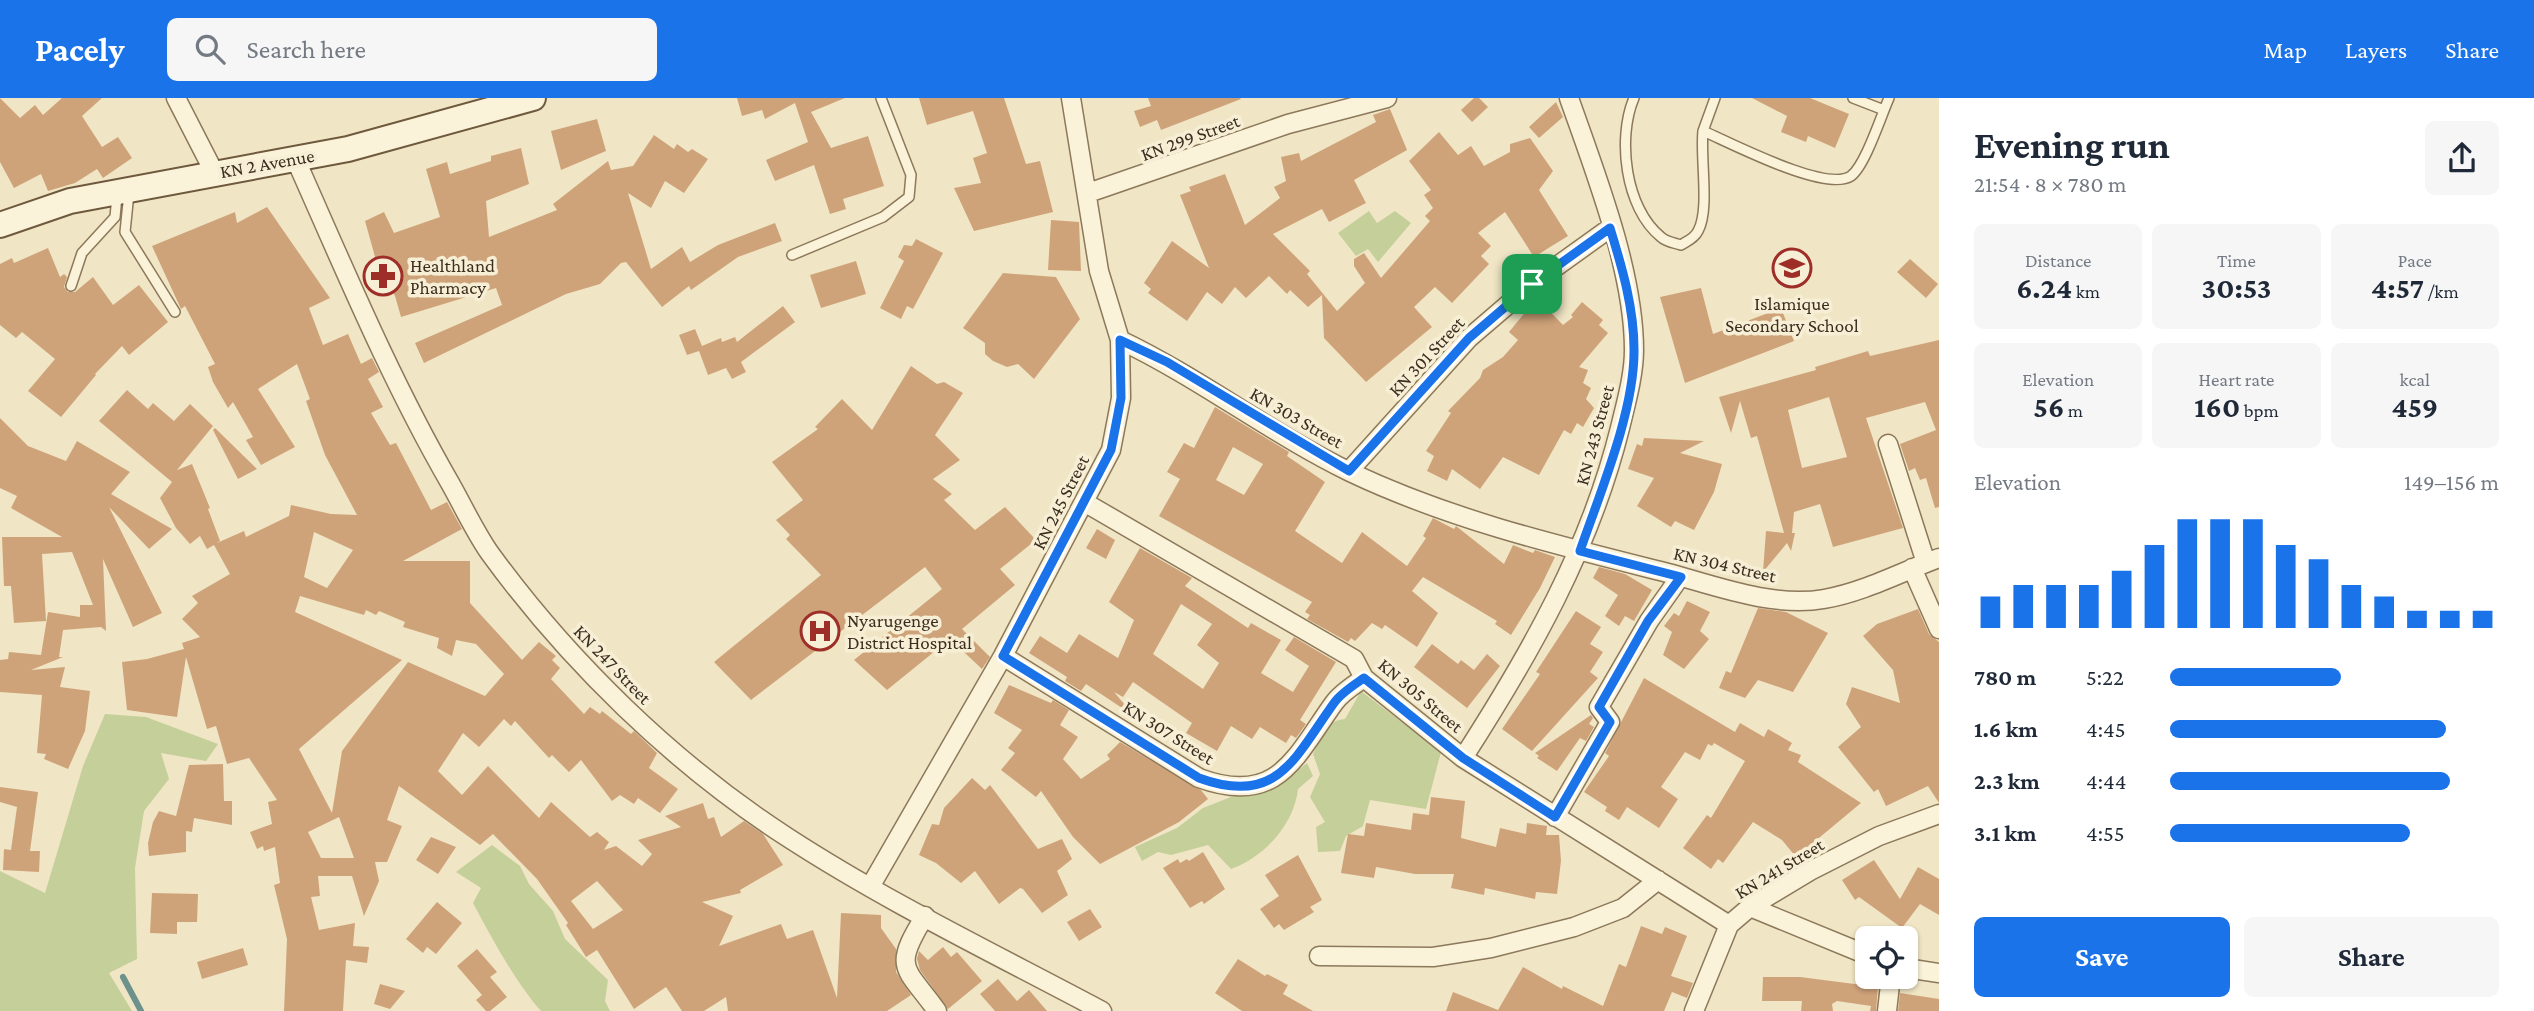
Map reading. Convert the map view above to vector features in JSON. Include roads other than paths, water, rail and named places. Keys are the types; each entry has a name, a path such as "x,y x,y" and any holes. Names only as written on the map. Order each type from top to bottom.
{"main road":[{"name":"KN 2 Avenue","path":"0,225 70,201 348,149 507,102 533,98"}],"street":[{"path":"176,98 215,172"},
{"name":"KN 245 Street","path":"870,887 1003,656 1111,450 1121,398 1120,340 1099,271 1071,98"},
{"name":"KN 299 Street","path":"1088,193 1287,124 1387,98"},
{"name":"KN 243 Street","path":"1463,758 1523,660 1580,551 1614,452 1628,396 1634,351 1622,268 1569,98"},
{"name":"KN 247 Street","path":"295,158 427,443 488,549 547,626 661,743 785,836 870,887 1102,1011"},
{"name":"KN 301 Street","path":"1349,471 1469,338 1541,277 1610,228"},
{"name":"KN 303 Street","path":"1120,340 1167,362 1349,471 1477,522 1580,551"},
{"path":"1888,444 1925,563 1939,629"},
{"name":"KN 305 Street","path":"1084,502 1354,659 1364,678 1463,758 1729,925"},
{"name":"KN 304 Street","path":"1580,551 1770,598 1823,600 1868,587 1925,563"},
{"path":"1555,817 1610,722 1599,707 1648,621 1681,577"},
{"name":"KN 307 Street","path":"1003,656 1199,778 1221,786 1246,787 1268,782 1290,767 1336,700 1364,678"},
{"name":"KN 241 Street","path":"1694,1011 1729,925 1750,907 1810,871 1879,836 1939,814"},
{"path":"1319,956 1433,957 1492,948 1574,927 1623,908 1658,880"},
{"path":"1750,907 1855,950"},
{"path":"925,916 909,940 905,956 912,983 937,1011"},
{"path":"1918,970 1939,973"},
{"path":"1887,1011 1890,989"}],"lane":[{"path":"792,255 883,217 909,197 911,174 881,98"},
{"path":"1634,98 1628,113 1625,150 1632,186 1644,218 1662,239 1681,245 1697,234 1704,217 1700,158 1703,131 1714,98"},
{"path":"1853,98 1884,110"},
{"path":"1703,131 1814,177 1836,181 1852,176 1860,164 1889,98"},
{"path":"71,286 82,253 115,217 123,191"},
{"path":"123,191 125,232 175,312"}],"waterway":[{"path":"123,977 141,1011"}],"place":[{"name":"Islamique Secondary School","path":"1792,268"},
{"name":"Healthland Pharmacy","path":"383,276"},
{"name":"Nyarugenge District Hospital","path":"820,631"}]}
